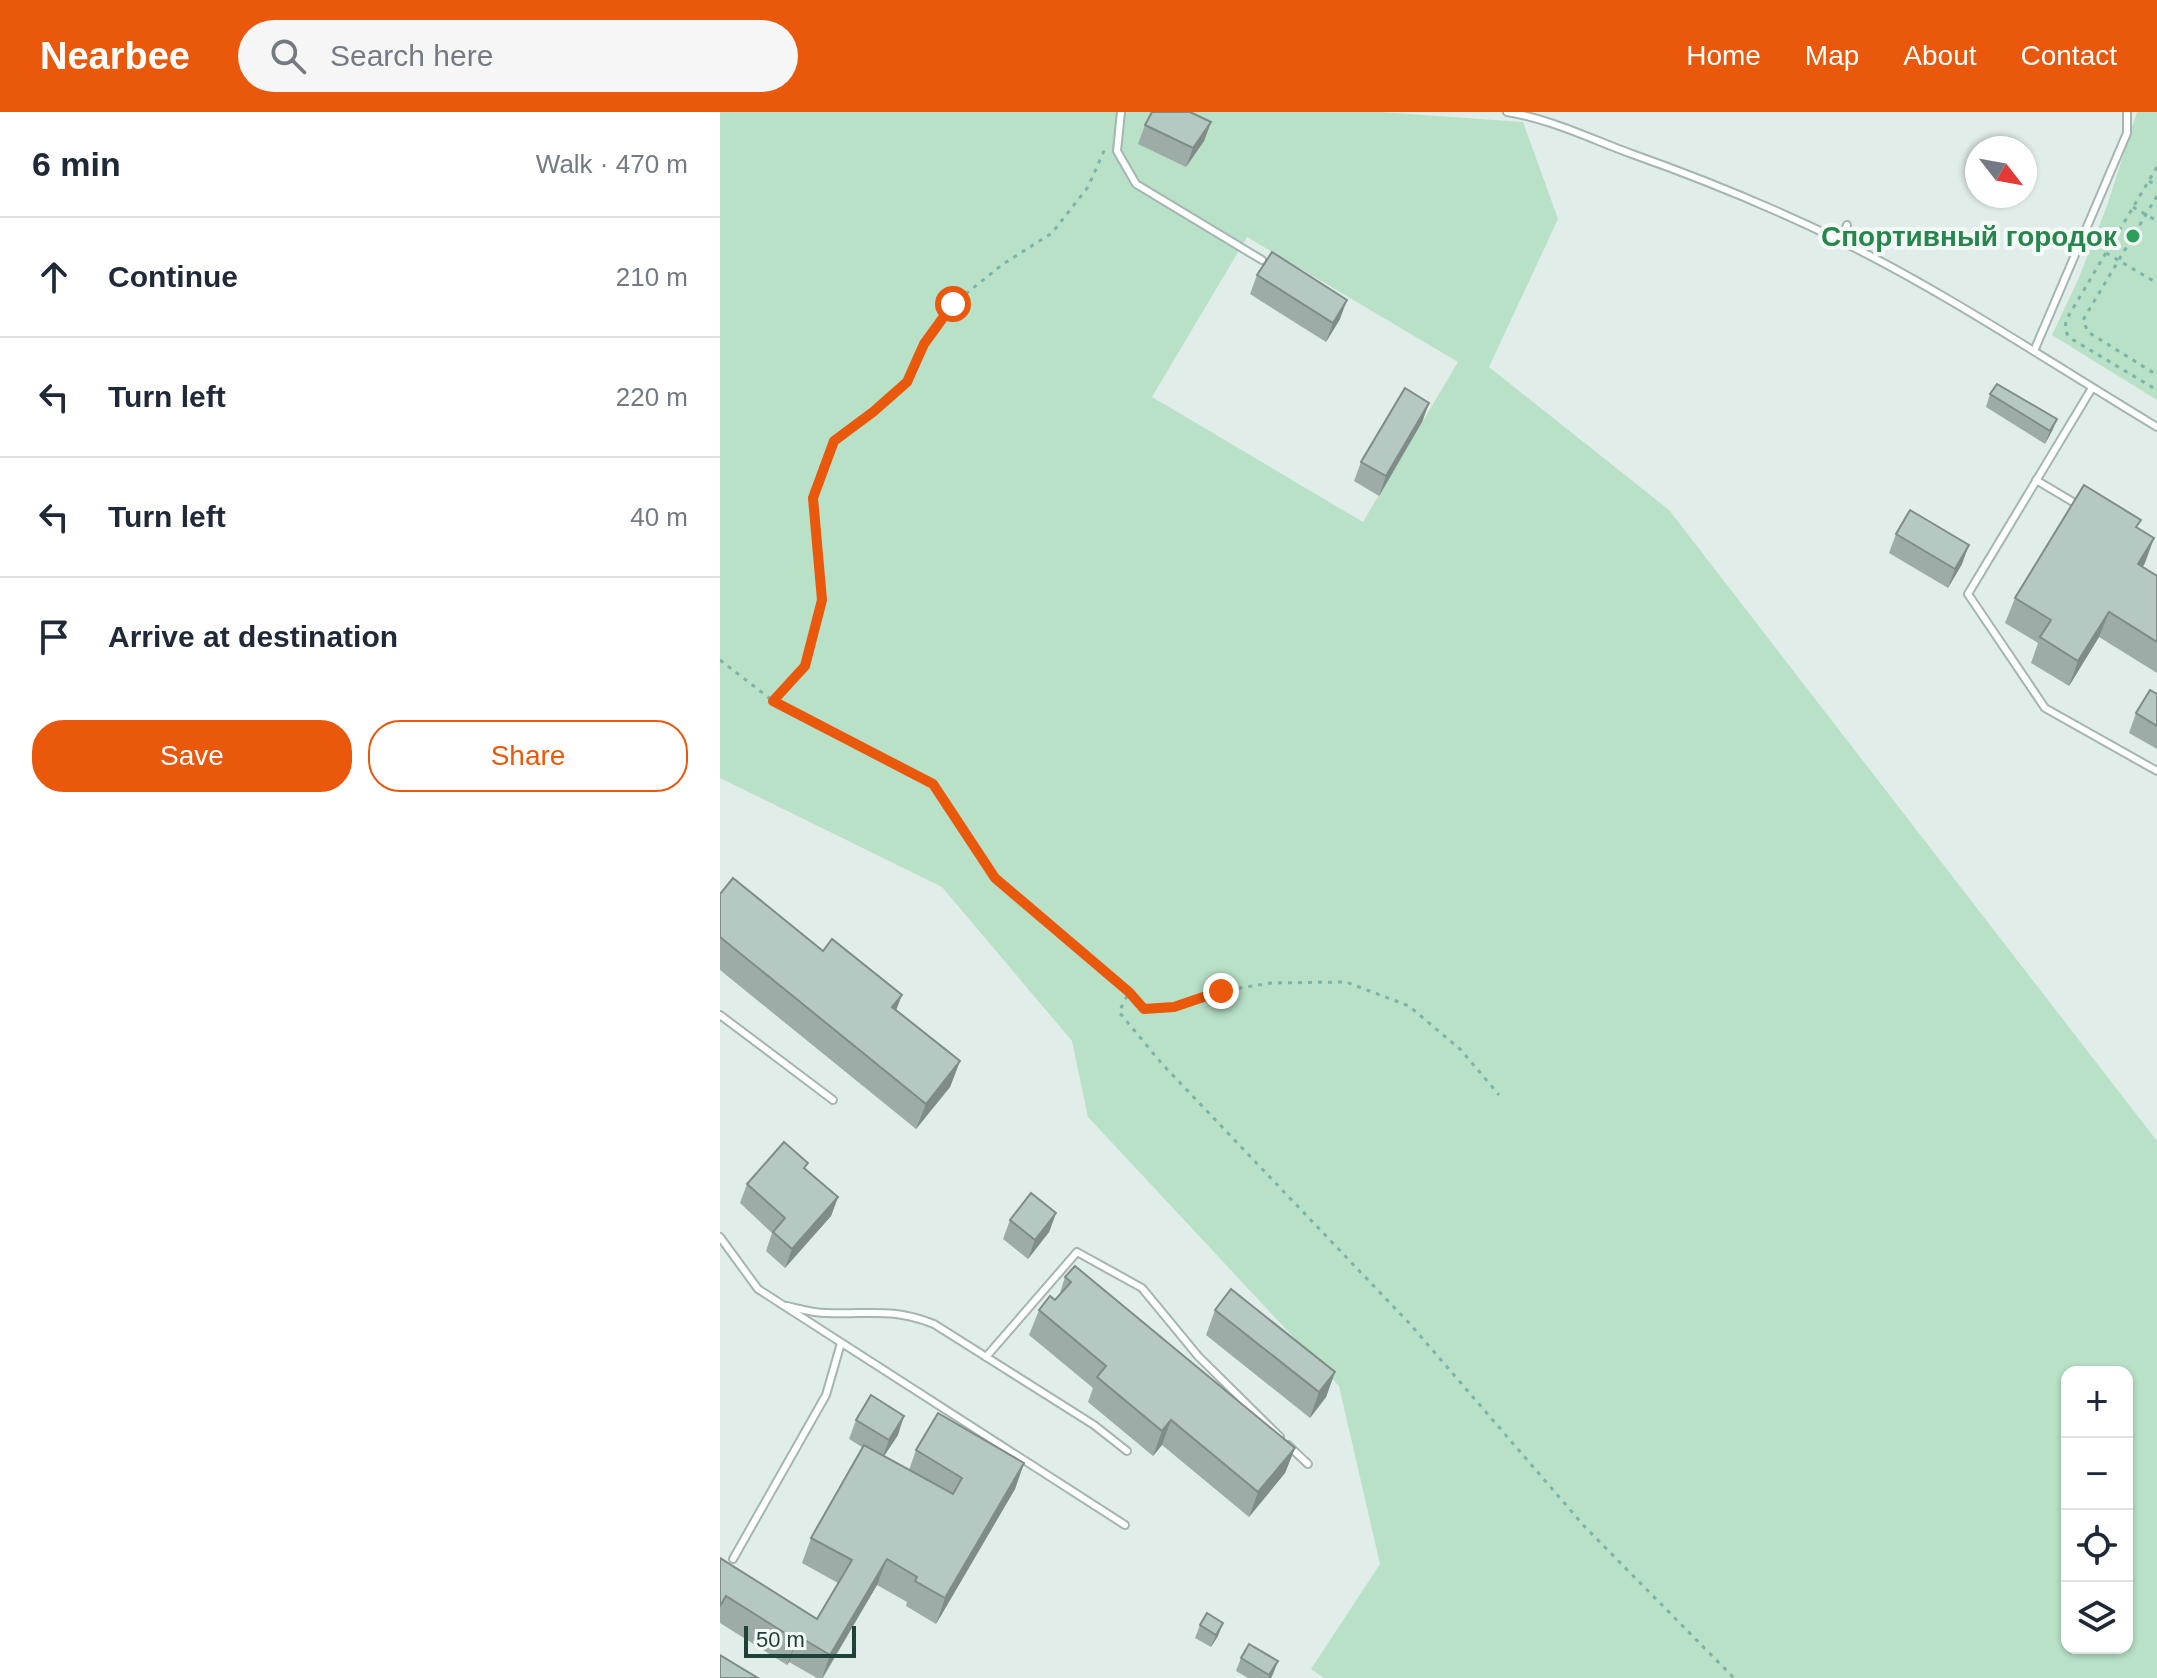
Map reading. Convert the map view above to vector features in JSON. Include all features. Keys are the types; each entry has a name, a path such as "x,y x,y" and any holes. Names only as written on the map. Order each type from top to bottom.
{"lane":[{"path":"1121,112 1117,151 1136,184 1262,260"},
{"path":"1507,112 1538,117 1717,184 1841,241 2034,351 2157,427"},
{"path":"2034,351 2127,133 2127,112"},
{"path":"1841,241 1847,225"},
{"path":"2092,388 1968,594 2045,708 2157,771"},
{"path":"2036,480 2090,512"},
{"path":"720,1015 833,1100"},
{"path":"720,1237 758,1289 1125,1525"},
{"path":"986,1357 1077,1252 1142,1288 1198,1356 1308,1464"},
{"path":"784,1305 824,1313 876,1311 916,1317 934,1324 1094,1425 1127,1451"},
{"path":"733,1559 826,1395 841,1343"}],"path":[{"path":"773,701 805,666 822,600 813,498 834,441 907,382 924,344 953,304 1003,264 1052,233 1088,187 1106,145"},
{"path":"2157,167 2066,320 2066,333 2070,338 2157,390"},
{"path":"2149,181 2157,185"},
{"path":"2157,196 2085,313 2084,327 2157,375"},
{"path":"2133,207 2157,221"},
{"path":"2106,253 2157,283"},
{"path":"720,660 773,701 933,784 995,878 1129,992 1144,1009 1174,1007 1221,991 1271,983 1346,982 1409,1006 1461,1050 1499,1095"},
{"path":"1129,992 1119,1012 1163,1065 1410,1324 1585,1527 1734,1678"}],"green space":[{"path":"720,112 1380,112 1523,122 1558,219 1489,367 1669,510 2157,1141 2157,1678 1324,1678 1311,1669 1380,1564 1339,1386 1088,1117 1072,1041 942,887 720,778","holes":["1247,237 1458,362 1363,522 1152,397"]},
{"name":"Спортивный городок","path":"2137,112 2157,112 2157,400 2052,335 2107,206"}],"building":[{"path":"1152,112 1190,112 1211,122 1193,148 1145,125"},
{"path":"1272,252 1347,300 1333,323 1257,275"},
{"path":"1997,384 2057,419 2050,431 1990,394"},
{"path":"1405,388 1429,403 1386,476 1361,462"},
{"path":"2084,485 2141,520 2136,527 2154,538 2138,564 2157,576 2157,642 2109,612 2078,661 2040,637 2051,620 2015,598"},
{"path":"1910,510 1969,545 1955,569 1896,534"},
{"path":"2150,690 2157,694 2157,726 2136,713"},
{"path":"733,878 823,951 832,939 902,995 892,1007 960,1061 926,1104 720,937 720,894"},
{"path":"784,1142 808,1163 804,1168 838,1197 792,1249 773,1232 785,1218 747,1184"},
{"path":"1031,1193 1056,1213 1035,1240 1010,1220"},
{"path":"1075,1266 1295,1448 1258,1492 1171,1420 1162,1431 1097,1377 1106,1366 1039,1310 1050,1296 1055,1300 1071,1282 1065,1277"},
{"path":"1231,1289 1335,1372 1319,1392 1215,1310"},
{"path":"871,1395 904,1416 889,1440 856,1420"},
{"path":"938,1413 1024,1463 945,1598 915,1581 917,1577 887,1559 830,1655 798,1636 796,1640 726,1596 720,1606 720,1558 817,1619 852,1560 811,1538 864,1445 953,1494 962,1478 916,1450"},
{"path":"1207,1613 1223,1623 1216,1635 1200,1625"},
{"path":"1249,1644 1278,1661 1269,1675 1241,1658"},
{"path":"720,1655 758,1678 720,1678"}],"place":[{"name":"Спортивный городок","path":"2133,236"}],"route":[{"path":"953,304 924,344 907,382 834,441 813,498 822,600 805,666 773,701 933,784 995,878 1129,992 1144,1009 1174,1007 1221,991"}]}
